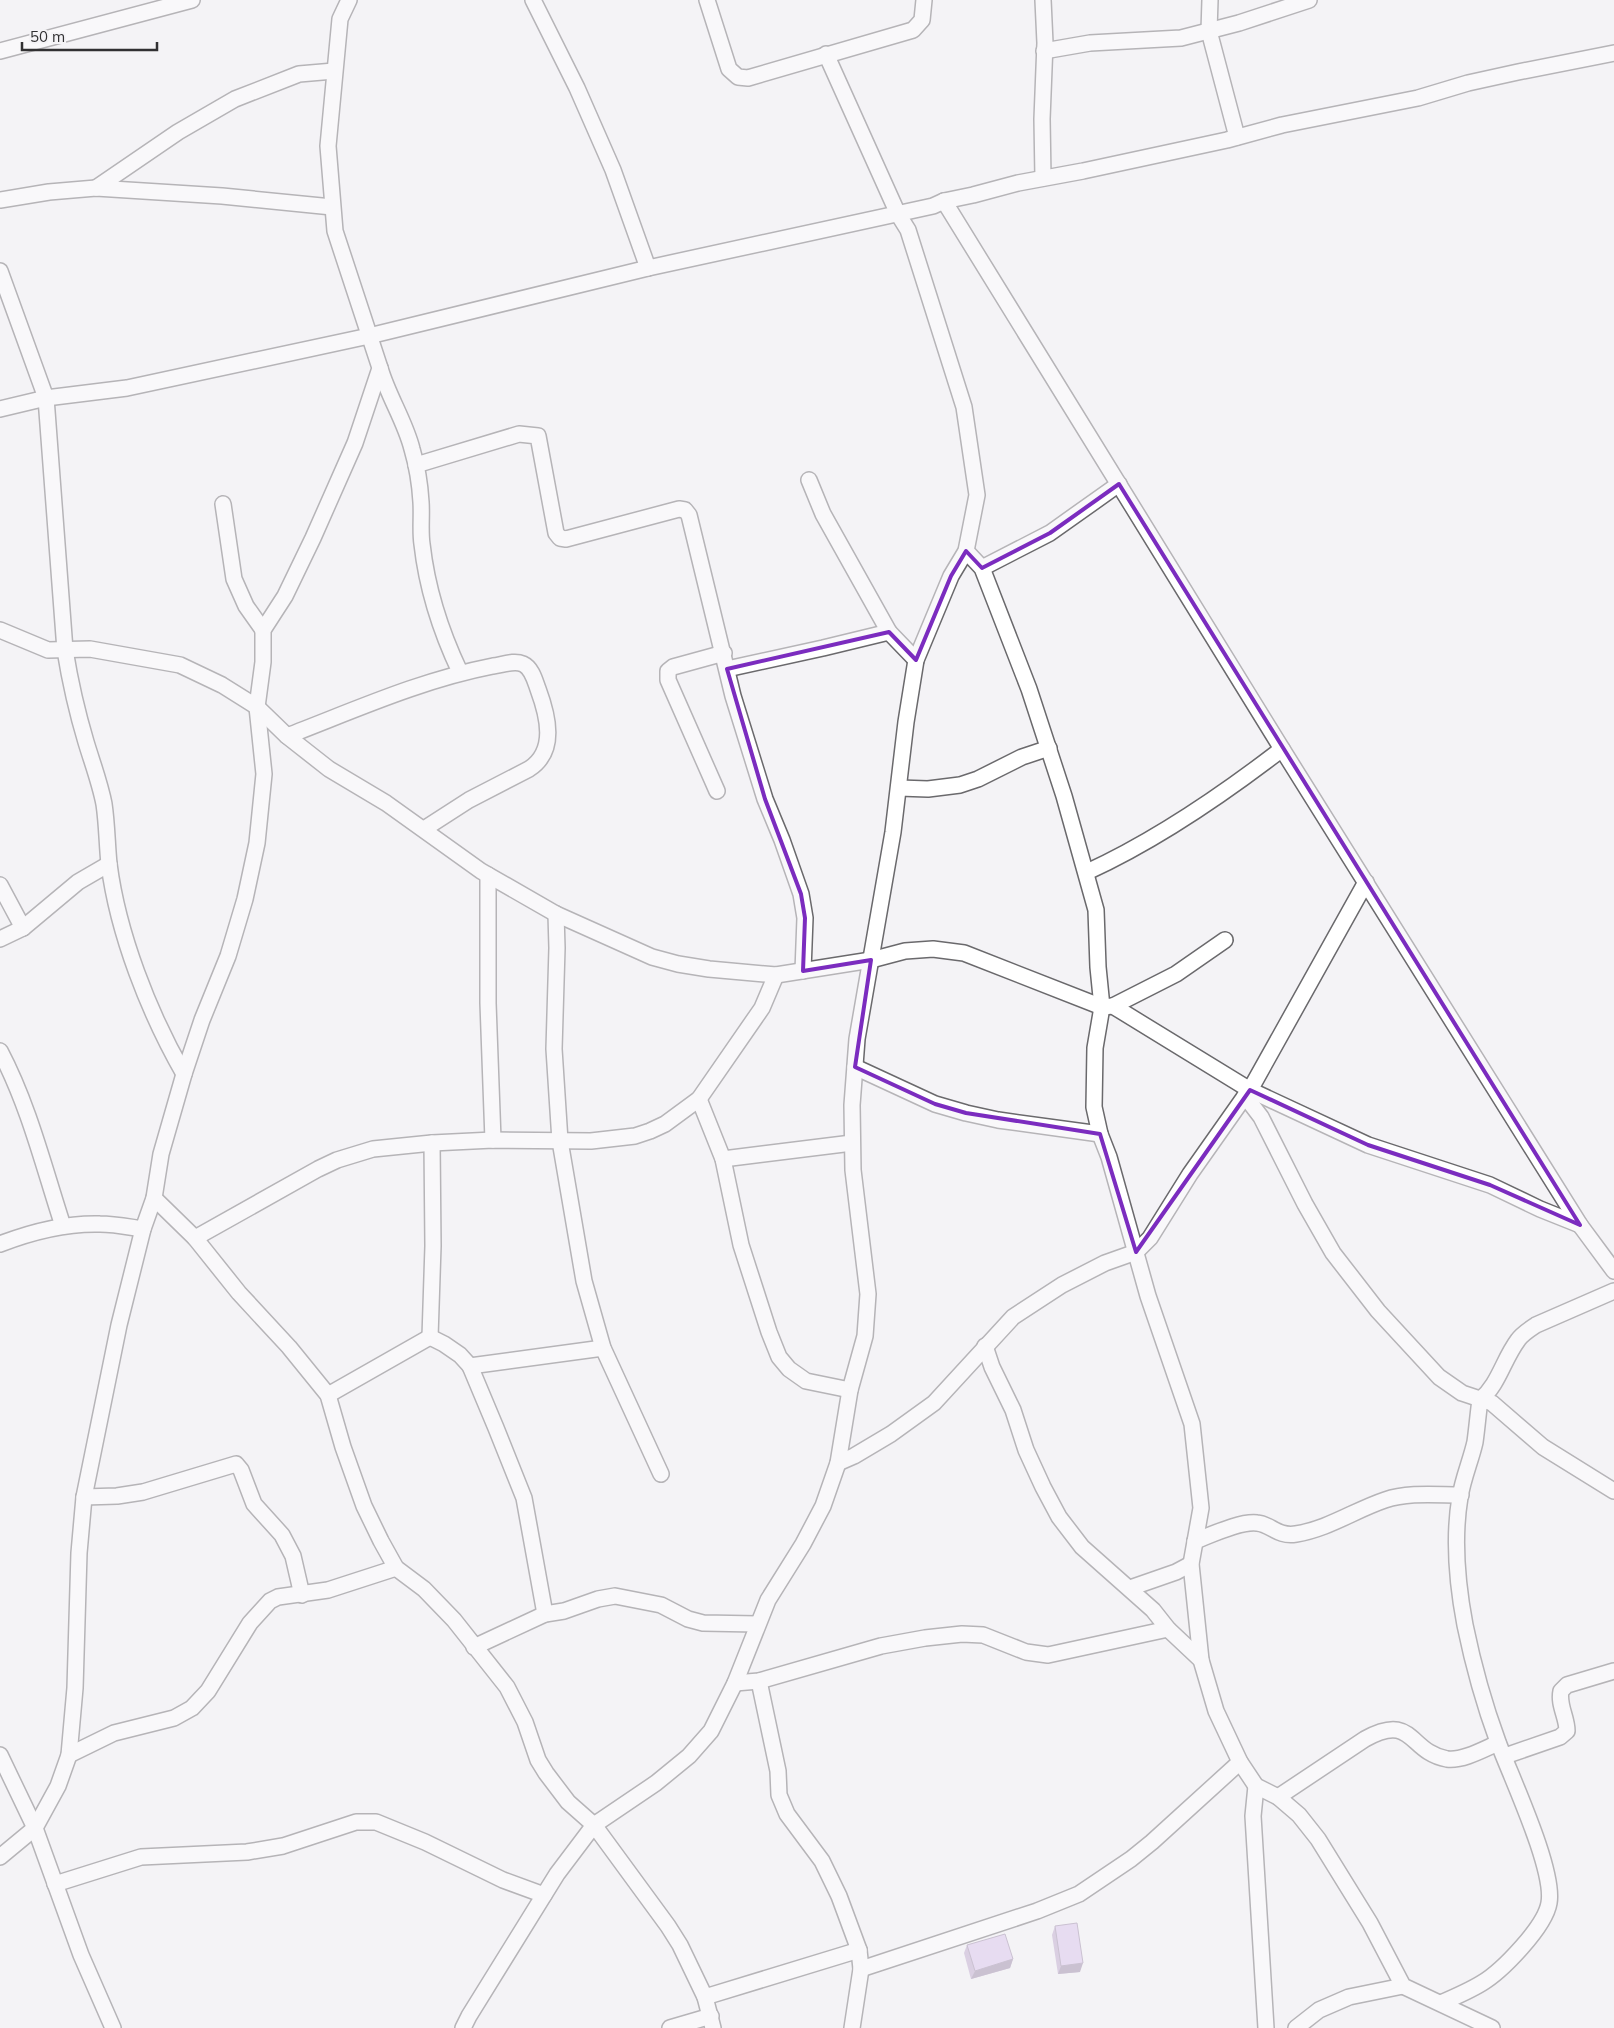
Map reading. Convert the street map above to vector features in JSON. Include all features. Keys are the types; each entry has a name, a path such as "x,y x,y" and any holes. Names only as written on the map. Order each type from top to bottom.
{"street":[{"path":"0,51 192,0"},
{"path":"349,0 340,19 328,146 335,231 385,385 412,448 421,502 421,543 426,572 448,648 460,672"},
{"path":"533,0 577,88 613,170 648,268"},
{"path":"707,0 729,69 738,77 748,78 913,30 922,20 924,0"},
{"path":"1043,178 1044,0"},
{"path":"1210,0 1209,31 1237,138"},
{"path":"1044,51 1090,43 1181,38 1309,0"},
{"path":"0,409 46,398 127,388 369,336 648,268 898,214 933,206 944,201 1043,178 1237,138 1282,125 1418,98 1468,83 1614,53"},
{"path":"463,2028 544,1894 594,1825 656,1783 689,1756 711,1731 735,1683 768,1600 803,1544 822,1506 838,1463 850,1390 865,1336 868,1294 865,1257 856,1205 852,1143 852,1105 857,1038 899,788 906,722 916,660 947,583 966,551 977,494 964,407 908,230 898,214 826,54"},
{"path":"96,188 178,132 235,100 299,74 334,71"},
{"path":"0,200 48,192 96,188 222,196 332,207"},
{"path":"944,201 1282,749 1580,1224 1614,1271"},
{"path":"0,271 46,398 65,650 84,737 104,802 109,864 129,948 166,1042 184,1074"},
{"path":"0,1858 35,1828 58,1786 68,1755 75,1688 79,1553 84,1497 119,1325 143,1229 154,1198 161,1154 202,1020 228,956 245,898 257,843 264,774 257,707 263,662 263,630 285,596 313,538 355,443 380,368"},
{"path":"416,465 519,434 538,436 556,533 560,538 566,539 679,509 685,510 689,516 733,696 765,799 801,894 805,918 803,971"},
{"path":"808,480 823,514 889,632 916,660"},
{"path":"982,568 1050,533 1119,484"},
{"path":"223,504 234,580 246,606 263,630"},
{"path":"966,551 982,568 1029,689 1087,872 1096,910 1098,967 1108,1007 1095,1048 1094,1107 1100,1134 1109,1157 1148,1296 1192,1424 1201,1508 1191,1564 1201,1660 1216,1711 1240,1762 1256,1786 1278,1797 1299,1815 1318,1839 1370,1923 1403,1986"},
{"path":"0,630 48,650 90,649 180,665 222,685 257,707 287,736 329,769 424,829 488,875 556,914 652,956 678,964 709,969 776,975 871,960 905,951 933,948 964,953 1108,1007 1248,1093 1368,1145 1490,1185 1540,1209 1580,1224"},
{"path":"727,669 889,632"},
{"path":"717,791 668,680 668,672 673,667 724,653"},
{"path":"287,736 381,699 460,672 513,662 524,664 532,672 546,711 548,730 546,747 538,763 469,800 424,829"},
{"path":"899,788 928,789 960,785 978,779 1022,757 1048,748"},
{"path":"1087,872 1118,857 1201,808 1241,781 1282,749"},
{"path":"0,939 23,928 78,882 109,864"},
{"path":"488,875 488,1003 493,1140"},
{"path":"838,1463 854,1456 915,1418 934,1403 1013,1317 1062,1285 1105,1263 1136,1252 1150,1238 1190,1174 1248,1093 1366,882"},
{"path":"0,885 23,928"},
{"path":"556,914 557,948 554,1049 560,1141 584,1281 603,1348 661,1474"},
{"path":"1108,1007 1176,974 1224,940"},
{"path":"195,1238 337,1160 373,1150 432,1143 493,1140 591,1141 635,1136 665,1124 699,1099 762,1008 776,975"},
{"path":"0,1051 11,1072 24,1108 63,1226"},
{"path":"855,1067 935,1104 966,1113 1015,1123 1100,1134"},
{"path":"1248,1093 1305,1204 1333,1253 1366,1296 1439,1377 1462,1393 1492,1403 1542,1447 1614,1492"},
{"path":"699,1099 722,1159 741,1245 779,1357 789,1369 806,1381 850,1390"},
{"path":"430,1337 433,1246 432,1143"},
{"path":"722,1159 852,1143"},
{"path":"154,1198 195,1238 239,1293 289,1347 328,1395 343,1448 364,1506 396,1568 424,1589 454,1620 492,1667 510,1694 525,1722 538,1760 546,1773 568,1802 594,1825 680,1945 704,1997 712,2022 670,2028"},
{"path":"0,1244 17,1237 63,1226 101,1224 143,1229"},
{"path":"1441,2004 1482,1983 1496,1973 1540,1924 1548,1910 1550,1893 1544,1867 1501,1749 1475,1665 1465,1624 1459,1581 1456,1536 1461,1495 1474,1442 1480,1400 1491,1392 1518,1339 1527,1331 1536,1325 1614,1291"},
{"path":"430,1337 460,1355 470,1366 524,1498 545,1614"},
{"path":"328,1395 430,1337"},
{"path":"985,1346 992,1368 1013,1410 1026,1450 1042,1487 1059,1517 1082,1547 1130,1588 1201,1660"},
{"path":"470,1366 603,1348"},
{"path":"84,1497 117,1496 143,1492 236,1464 241,1470 254,1504 282,1535 293,1556 302,1594"},
{"path":"1195,1541 1242,1524 1258,1522 1278,1533 1295,1534 1328,1526 1386,1500 1408,1495 1461,1495"},
{"path":"1130,1588 1176,1572 1191,1564"},
{"path":"68,1755 114,1734 174,1718 192,1708 208,1691 250,1623 270,1601 278,1597 328,1590 396,1568"},
{"path":"474,1647 545,1614 615,1596 661,1605 688,1619 703,1623 757,1624"},
{"path":"735,1683 758,1681 881,1646 924,1638 962,1634 984,1635 1026,1652 1048,1655 1168,1628"},
{"path":"1278,1797 1378,1731 1394,1728 1404,1732 1432,1752 1449,1759 1560,1737 1568,1731 1560,1699 1561,1691 1567,1686 1614,1671"},
{"path":"758,1681 778,1771 779,1795 787,1814 822,1861 839,1896 859,1950 861,1969 852,2028"},
{"path":"0,1755 35,1828 81,1955 113,2028"},
{"path":"861,1969 1037,1911 1079,1894 1124,1864 1152,1842 1240,1762"},
{"path":"1256,1786 1253,1816 1266,2028"},
{"path":"55,1884 141,1857 247,1852 283,1846 356,1822 376,1822 425,1842 503,1880 544,1894"},
{"path":"704,1997 859,1950"},
{"path":"1296,2028 1319,2010 1349,1997 1403,1986 1492,2028"}],"highlighted area":[{"path":"1119,484 1580,1225 1490,1185 1368,1145 1250,1090 1136,1252 1100,1134 966,1113 935,1104 855,1067 871,960 803,971 805,918 801,894 765,799 727,669 889,632 916,660 951,576 966,551 982,568 1050,533"}],"building":[{"path":"1077,1923 1083,1963 1061,1966 1055,1926"},
{"path":"1005,1934 1013,1959 975,1971 967,1945"}]}
